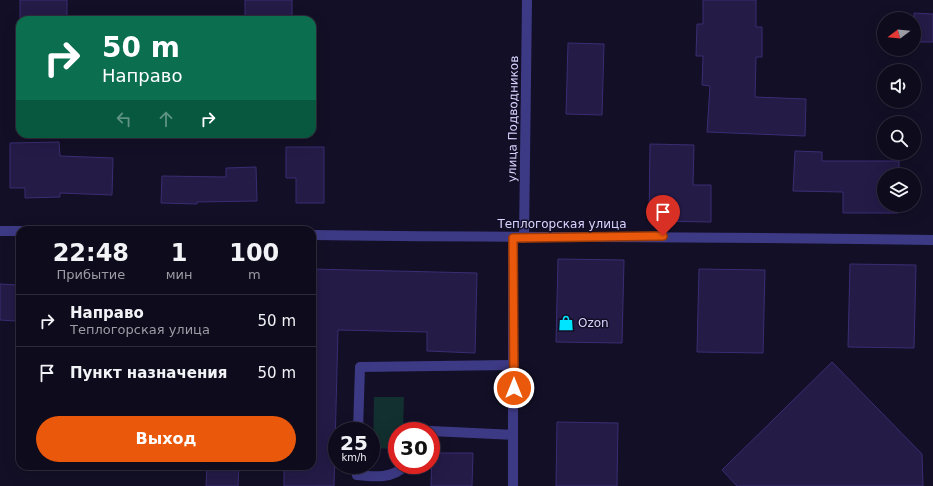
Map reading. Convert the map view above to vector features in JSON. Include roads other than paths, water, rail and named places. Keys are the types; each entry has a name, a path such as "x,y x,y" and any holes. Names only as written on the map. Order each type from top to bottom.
{"street":[{"name":"улица Подводников","path":"524,238 527,0"},
{"path":"0,231 16,232"},
{"name":"Теплогорская улица","path":"316,235 513,238 663,236 933,240"},
{"path":"513,238 513,486"},
{"path":"358,422 360,367 514,365"},
{"path":"440,432 513,435"},
{"path":"357,474 382,477 391,474"}],"place":[{"name":"Ozon","path":"566,323"}]}
